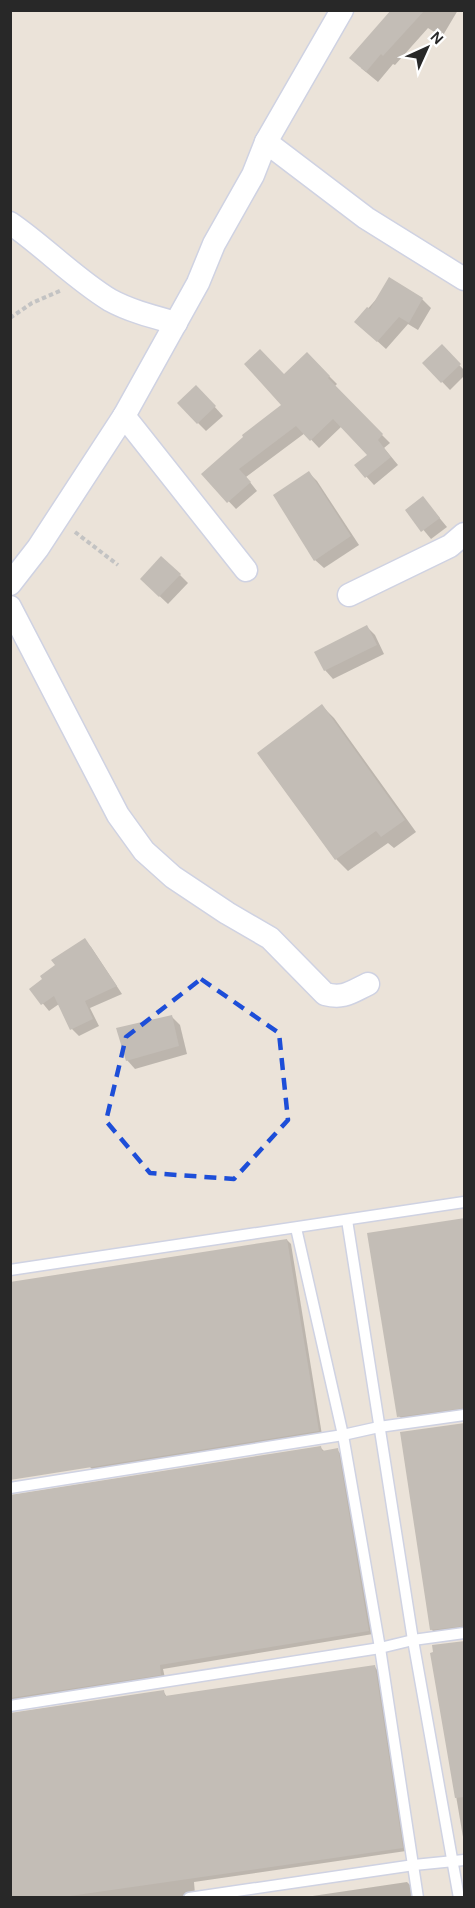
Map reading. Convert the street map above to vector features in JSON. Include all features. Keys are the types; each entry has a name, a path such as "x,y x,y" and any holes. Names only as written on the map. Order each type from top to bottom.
{"street":[{"path":"10,584 38,548 124,416 198,283 214,244 253,175 266,142 342,10"},
{"path":"266,142 366,218 465,279"},
{"path":"10,223 83,282 112,301 145,314 176,322"},
{"path":"124,416 246,570"},
{"path":"349,594 450,546 465,534"},
{"path":"10,608 118,815 144,851 173,877 270,938 325,993 335,996 346,995 368,984"}],"lane":[{"path":"10,1270 465,1202"},
{"path":"347,1220 413,1640 459,1898"},
{"path":"296,1228 343,1435 380,1648 418,1898"},
{"path":"10,1488 465,1415"},
{"path":"10,1706 465,1633"},
{"path":"189,1898 414,1865 465,1860"}],"path":[{"path":"10,318 32,303 83,282"},
{"path":"57,519 118,565"}],"highlighted area":[{"path":"201,979 279,1033 288,1120 234,1179 150,1173 106,1121 126,1037"}],"building":[{"path":"391,10 425,10 366,72 349,58"},
{"path":"389,277 423,298 409,323 399,317 377,342 354,322 367,307 370,309"},
{"path":"442,344 461,364 441,383 422,363"},
{"path":"260,349 284,374 307,352 330,376 328,378 383,434 378,440 391,457 365,478 354,465 367,455 333,419 310,441 296,426 239,469 251,482 227,503 201,474 243,437 242,435 281,405 244,364"},
{"path":"196,385 216,406 197,424 177,403"},
{"path":"309,471 351,536 314,561 273,495"},
{"path":"423,496 440,518 421,532 405,510"},
{"path":"161,556 181,574 159,597 140,579"},
{"path":"367,625 377,645 324,671 314,652"},
{"path":"322,704 405,820 381,837 376,831 335,860 257,753"},
{"path":"85,938 117,986 85,1001 93,1019 70,1030 54,996 41,1005 29,989 42,979 40,976 55,965 51,960"},
{"path":"172,1015 179,1046 126,1061 116,1028"},
{"path":"465,1218 465,1408 397,1417 367,1233"},
{"path":"287,1239 319,1431 10,1480 10,1282"},
{"path":"465,1423 465,1626 430,1630 400,1432"},
{"path":"321,1446 322,1451 338,1448 369,1631 160,1665 161,1675 10,1698 10,1495"},
{"path":"465,1641 465,1797 455,1798 430,1653 433,1652 432,1645"},
{"path":"375,1665 403,1848 56,1898 10,1898 10,1713 164,1690 165,1696"}]}
